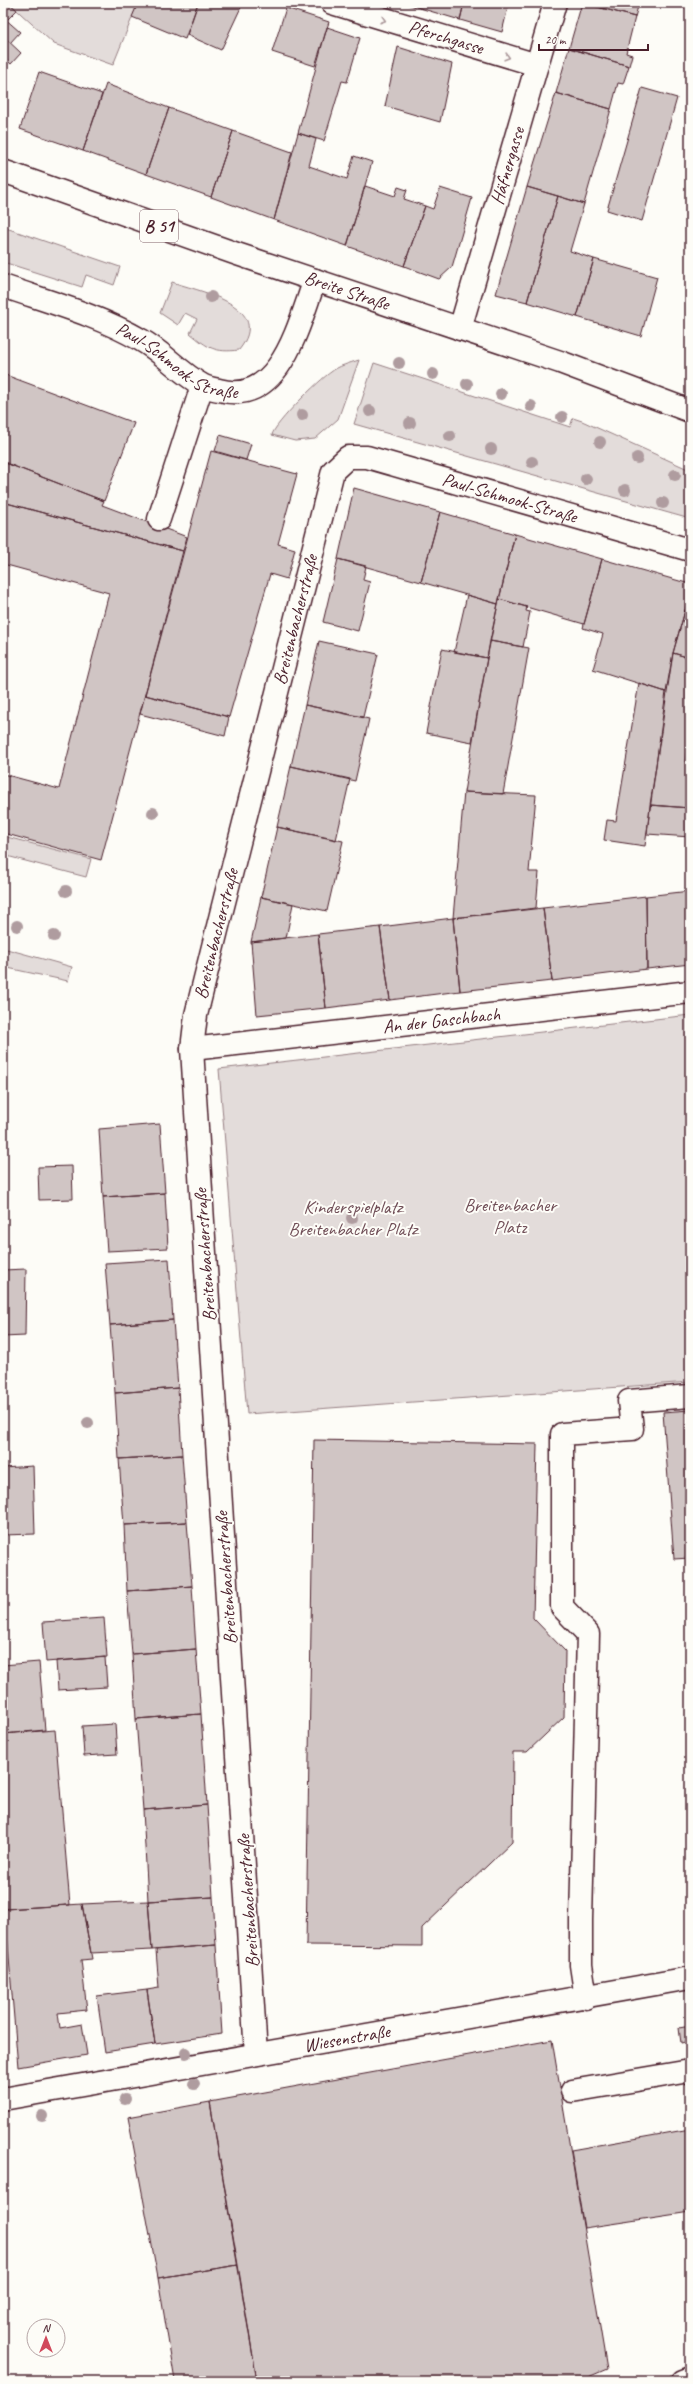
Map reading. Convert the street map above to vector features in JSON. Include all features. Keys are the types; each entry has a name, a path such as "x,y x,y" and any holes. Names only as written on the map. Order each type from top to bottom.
{"street":[{"name":"Pferchgasse","path":"332,3 537,65"},
{"name":"Häfnergasse","path":"460,329 555,3"},
{"name":"Breite Straße","path":"3,171 315,280 596,375 690,410"},
{"name":"Paul-Schmook-Straße","path":"3,286 108,322 148,344 202,386 229,393 248,391 270,378 286,355 315,280"},
{"path":"159,519 202,386"},
{"name":"Paul-Schmook-Straße","path":"333,471 348,457 367,457 690,550"},
{"name":"Breitenbacherstraße","path":"256,2054 192,1049 196,1016 216,933 333,471"},
{"name":"An der Gaschbach","path":"192,1049 690,992"},
{"path":"586,1998 581,1965 581,1920 588,1634 562,1607 562,1434 632,1429 629,1401 690,1396"},
{"name":"Wiesenstraße","path":"3,2099 586,1998 690,1978"},
{"path":"572,2091 690,2071"},
{"path":"682,2381 690,2378"}],"green space":[{"path":"9,3 138,3 113,65 54,44"},
{"path":"3,227 120,267 114,285 86,275 82,287 3,262"},
{"path":"172,282 216,296 230,303 241,312 248,322 247,335 239,350 224,351 207,346 190,333 197,319 185,313 178,325 160,313"},
{"path":"359,360 338,419 315,439 295,441 272,435 289,412 325,377 337,368"},
{"path":"374,363 570,427 573,418 582,421 690,470 690,519 354,424"},
{"path":"3,836 91,859 86,877 3,855"},
{"path":"3,948 72,967 68,981 3,967"},
{"name":"Breitenbacher Platz","path":"690,1015 690,1382 247,1414 219,1069"}],"building":[{"path":"3,3 9,3 17,10 7,20 3,17"},
{"path":"138,3 198,3 185,39 132,17"},
{"path":"198,3 243,3 221,50 187,35"},
{"path":"403,3 464,3 460,20"},
{"path":"464,3 509,3 502,32 460,20"},
{"path":"582,3 635,17 626,53 632,55 629,66 569,48"},
{"path":"583,3 639,3 635,17"},
{"path":"286,8 329,22 315,66 272,52"},
{"path":"3,17 20,32 10,43 3,36"},
{"path":"327,27 360,38 347,82 342,81 324,141 298,133"},
{"path":"3,36 21,53 11,64 3,57"},
{"path":"398,47 452,64 440,122 385,106"},
{"path":"569,48 629,66 623,84 618,83 611,109 556,93"},
{"path":"39,72 102,94 83,151 20,129"},
{"path":"106,84 169,108 146,174 83,151"},
{"path":"642,88 677,98 642,221 607,210"},
{"path":"556,93 611,109 584,204 527,187"},
{"path":"169,108 233,131 211,197 146,174"},
{"path":"233,131 292,152 274,220 211,197"},
{"path":"298,133 316,139 309,166 347,179 354,156 372,162 347,246 274,220"},
{"path":"365,186 395,196 398,187 407,190 404,199 425,206 404,266 347,246"},
{"path":"527,187 558,196 527,302 496,294"},
{"path":"440,188 472,198 452,267 439,279 404,266 425,206 433,209"},
{"path":"558,196 584,204 570,251 594,259 577,317 527,302"},
{"path":"594,259 657,277 641,336 577,317"},
{"path":"3,374 134,423 104,501 3,462"},
{"path":"220,435 251,444 246,460 215,451"},
{"path":"211,451 297,474 278,544 295,549 287,579 270,574 229,717 145,695"},
{"path":"3,462 104,501 102,505 187,537 183,551 3,502"},
{"path":"354,488 440,512 421,582 338,559"},
{"path":"3,502 183,551 101,860 3,833 3,774 59,789 109,593 3,564"},
{"path":"440,512 515,534 498,604 421,582"},
{"path":"515,534 602,559 584,624 499,599"},
{"path":"338,559 366,566 363,580 370,582 358,631 323,622"},
{"path":"602,559 690,584 690,593 673,653 666,692 593,669 603,634 583,628"},
{"path":"690,593 690,658 673,653"},
{"path":"467,595 498,604 487,658 454,652"},
{"path":"499,599 527,607 526,611 530,612 523,647 490,641"},
{"path":"319,641 378,654 363,717 305,705"},
{"path":"490,641 529,648 503,794 464,792"},
{"path":"442,649 487,658 472,742 426,733"},
{"path":"673,653 690,658 690,730 685,762 690,763 690,808 650,805"},
{"path":"639,683 666,692 645,846 604,840 607,820 616,821"},
{"path":"145,695 229,717 225,736 140,714"},
{"path":"305,705 369,719 355,781 291,766"},
{"path":"291,766 350,779 336,840 277,827"},
{"path":"464,792 536,795 529,872 539,872 536,908 453,918"},
{"path":"650,805 690,808 690,837 647,834"},
{"path":"277,827 343,841 327,911 261,897"},
{"path":"690,891 690,964 647,969 646,896"},
{"path":"646,896 647,969 552,981 543,908"},
{"path":"261,897 293,904 286,938 251,942"},
{"path":"543,908 552,981 460,991 453,918"},
{"path":"453,918 460,991 390,1000 380,927"},
{"path":"380,927 390,1000 326,1008 318,934"},
{"path":"318,934 326,1008 257,1015 251,942"},
{"path":"160,1124 165,1193 103,1197 99,1129"},
{"path":"72,1166 73,1199 39,1200 38,1167"},
{"path":"165,1193 168,1248 107,1251 103,1197"},
{"path":"169,1259 173,1320 110,1325 105,1263"},
{"path":"26,1269 25,1336 3,1337 3,1270"},
{"path":"173,1320 178,1388 115,1393 110,1325"},
{"path":"178,1388 182,1455 119,1459 115,1393"},
{"path":"690,1410 690,1558 674,1559 663,1412"},
{"path":"314,1440 537,1444 533,1618 565,1651 564,1717 527,1752 513,1752 512,1842 422,1928 422,1946 306,1945"},
{"path":"182,1455 187,1522 124,1525 119,1459"},
{"path":"33,1466 35,1534 3,1535 3,1468"},
{"path":"187,1522 192,1586 127,1591 124,1525"},
{"path":"192,1586 196,1649 132,1654 127,1591"},
{"path":"104,1618 107,1657 46,1662 43,1622"},
{"path":"196,1649 201,1714 136,1719 132,1654"},
{"path":"105,1657 107,1687 58,1690 56,1661"},
{"path":"39,1662 45,1730 3,1734 3,1665"},
{"path":"201,1714 207,1805 143,1810 136,1719"},
{"path":"115,1724 117,1754 84,1756 82,1726"},
{"path":"55,1730 70,1905 5,1909 3,1734"},
{"path":"207,1805 213,1897 148,1901 143,1810"},
{"path":"213,1897 216,1945 152,1950 148,1901"},
{"path":"148,1901 152,1950 91,1953 82,1904"},
{"path":"82,1904 92,1959 81,1960 87,2010 58,2013 60,2028 82,2024 87,2055 18,2067 5,1909"},
{"path":"216,1945 222,2034 155,2044 147,1990 159,1988 156,1950"},
{"path":"147,1990 155,2044 105,2052 97,1996"},
{"path":"690,2026 690,2041 681,2043 679,2028"},
{"path":"552,2040 607,2369 579,2381 257,2381 210,2102"},
{"path":"210,2102 238,2265 158,2278 128,2117"},
{"path":"690,2129 690,2212 584,2228 571,2150"},
{"path":"238,2265 257,2381 175,2381 158,2278"}],"park label":[{"name":"Kinderspielplatz Breitenbacher Platz","path":"353,1218"}]}
